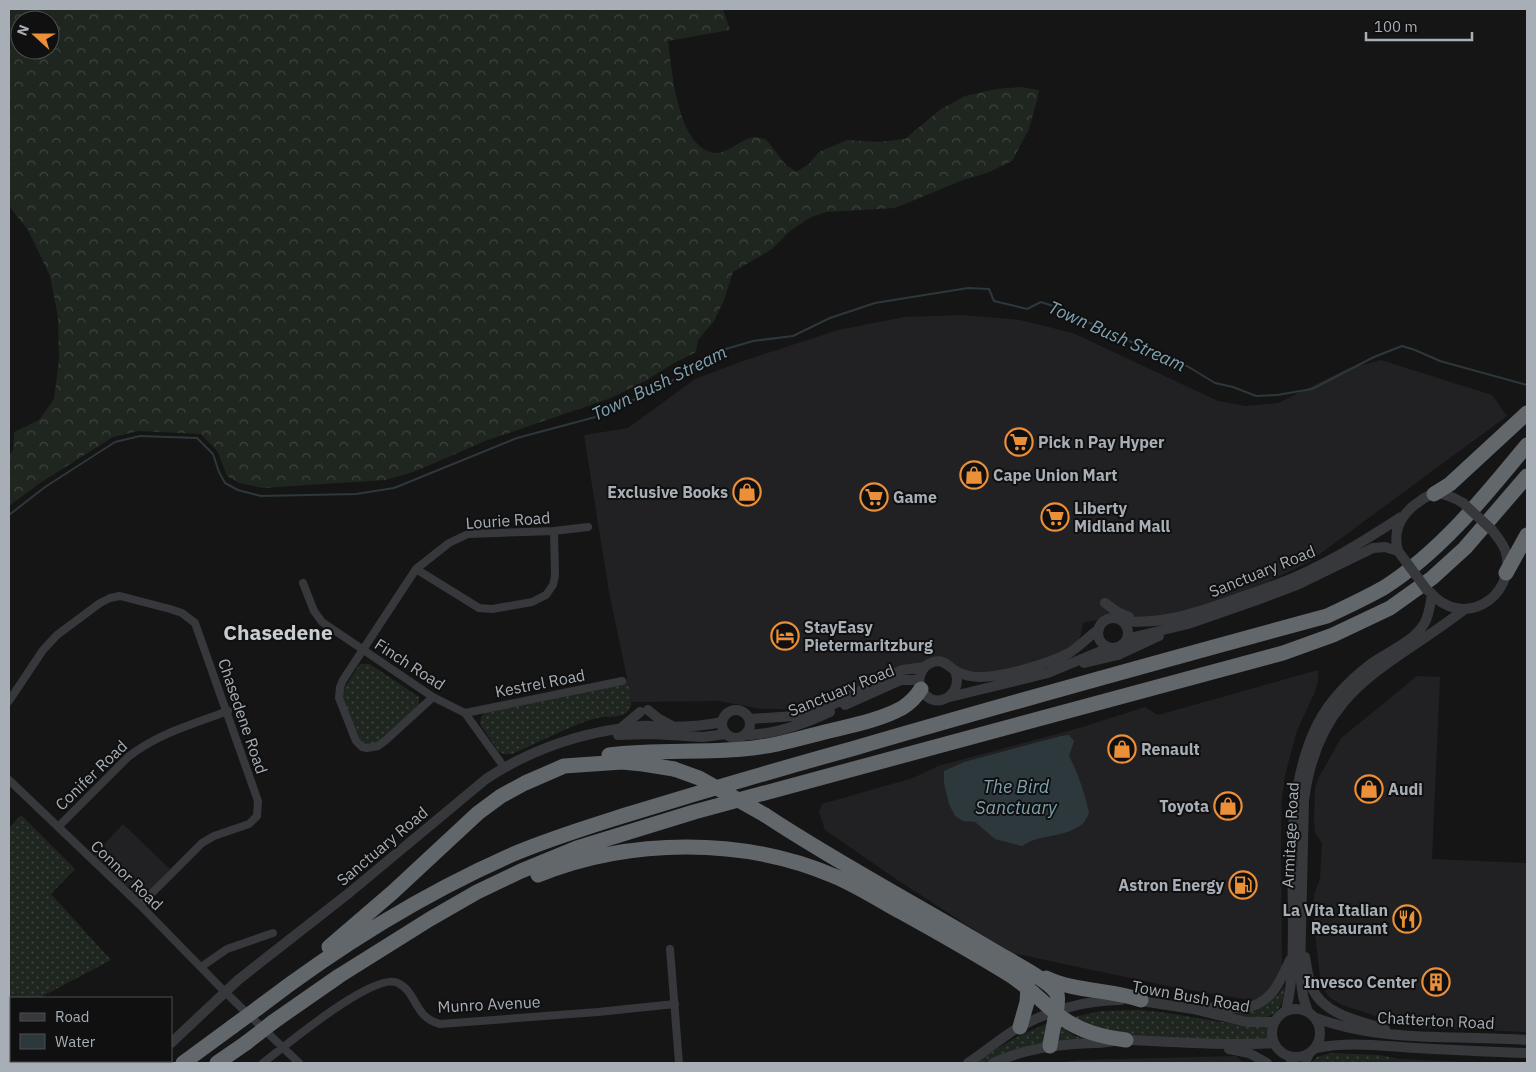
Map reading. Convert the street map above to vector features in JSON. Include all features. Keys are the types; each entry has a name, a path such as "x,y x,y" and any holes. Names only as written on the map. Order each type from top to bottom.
{"highway":[{"path":"1434,494 1450,484 1527,413"},
{"path":"273,996 394,914 502,860 559,836 687,796 912,731 1327,616 1384,587 1420,561 1490,491 1527,445"},
{"path":"217,1063 331,981 430,919 477,892 521,871 595,843 694,812 1283,653 1333,636 1390,608 1432,578 1464,548 1527,476"},
{"path":"1506,573 1527,535"},
{"path":"183,1063 273,996 393,892 478,813 501,796 525,783 564,766 588,759 630,752 744,749 769,745 859,723 890,714 907,705 920,684"},
{"path":"564,766 622,762 674,769 699,778 766,815 796,836 1024,968 1055,991 1058,1003 1050,1046"},
{"path":"430,919 451,914 555,868 590,859 633,851 666,848 693,847 741,851 784,859 846,882 1028,987 1055,1012 1075,1026 1089,1032 1126,1040"},
{"path":"1024,968 1062,985 1125,994 1141,1000"},
{"path":"1020,1027 1027,1002 1028,987"}],"street":[{"path":"1434,494 1451,496 1464,503 1492,530 1506,553 1506,573 1500,586 1488,602 1481,606 1465,609 1447,605 1430,592 1398,551 1396,545 1397,530 1402,517 1416,504 1434,494"},
{"name":"Sanctuary Road","path":"1123,621 1136,623 1163,620 1200,612 1295,577 1354,547 1402,517"},
{"name":"Lourie Road","path":"433,697 378,746 372,748 362,747 356,741 339,693 343,680 416,569 449,543 468,534 554,531 588,526"},
{"path":"416,569 479,608 492,609 532,602 546,595 553,586 555,576 554,531"},
{"name":"Sanctuary Road","path":"1127,640 1188,624 1299,584 1373,548 1384,547 1398,551"},
{"name":"Finch Road","path":"303,583 318,618 328,627 433,697 465,712 504,767"},
{"name":"Armitage Road","path":"1286,1011 1291,980 1292,857 1296,798 1299,777 1310,740 1318,723 1346,686 1372,664 1410,638 1420,628 1428,616 1430,592"},
{"name":"Chasedene Road","path":"9,701 43,650 57,636 100,603 110,598 120,596 182,613 195,623 228,711 258,801 257,816 250,824 214,836 202,843 140,905"},
{"path":"1104,602 1126,616 1163,620"},
{"name":"Armitage Road","path":"1312,1015 1302,988 1304,800 1307,777 1319,739 1339,706 1365,680 1465,609"},
{"path":"955,671 980,678 1048,663 1069,653 1099,629 1106,620 1115,618 1123,621 1128,632 1127,640 1117,648 1108,648 1057,669"},
{"path":"950,697 954,693 958,682 955,671 950,665 933,662 925,667 921,673 920,684 926,696 933,700 942,700 1057,669 1118,655 1188,624"},
{"path":"1099,629 1100,640 1108,648"},
{"name":"Sanctuary Road","path":"750,719 795,716 813,712 834,704 902,670 925,667"},
{"name":"Sanctuary Road","path":"744,735 766,733 802,724 895,682 906,680 920,684"},
{"name":"Kestrel Road","path":"465,712 622,681"},
{"path":"735,709 744,711 750,719 750,728 744,735 735,738 726,734 722,728 722,722 725,714 735,709"},
{"name":"Conifer Road","path":"58,827 128,757 141,747 178,729 228,711"},
{"path":"620,729 644,711 674,726"},
{"name":"Sanctuary Road","path":"172,1042 224,991 349,893 470,791 504,767 547,746 596,732 642,726 701,726 722,722"},
{"name":"Sanctuary Road","path":"568,740 618,735 652,734 704,737 726,734"},
{"name":"Connor Road","path":"9,780 140,905 224,991 299,1063"},
{"path":"201,967 227,949 273,933"},
{"path":"1302,944 1312,987 1322,1002 1345,1016 1410,1036"},
{"path":"670,949 679,1063"},
{"path":"1193,1009 1244,1008 1258,1004 1271,996 1276,990 1291,956"},
{"name":"Munro Avenue","path":"263,1063 326,1015 359,993 375,984 387,981 393,981 402,985 424,1017 440,1024 675,1004"},
{"name":"Town Bush Road","path":"968,1063 1020,1027 1055,1012 1109,1000 1141,1000 1193,1009 1247,1022 1274,1022"},
{"path":"1297,1009 1312,1015 1321,1030 1321,1036 1311,1055 1290,1060 1280,1052 1274,1043 1272,1033 1274,1022 1286,1011 1297,1009"},
{"name":"Chatterton Road","path":"1312,1015 1346,1028 1410,1036 1527,1040"},
{"path":"993,1063 1003,1058 1050,1046 1126,1040 1204,1044 1274,1043"},
{"path":"1204,1044 1248,1053 1267,1063"},
{"name":"Chatterton Road","path":"1311,1055 1336,1044 1369,1044 1527,1053"}],"shaded area":[{"path":"963,315 1020,320 1073,333 1218,401 1246,406 1278,403 1349,368 1381,360 1492,395 1507,416 1309,562 1268,582 1183,614 1131,619 1121,615 1083,623 1081,635 1076,646 1067,651 1012,669 989,674 968,672 944,657 886,672 876,679 836,698 812,705 785,709 762,709 719,701 632,702 609,592 584,435 628,428 695,379 838,330 904,317"},
{"path":"1318,670 1318,681 1314,694 1297,731 1285,775 1282,799 1282,967 1272,990 1256,1001 1177,988 1008,952 825,830 819,812 822,804 913,778 938,766 1086,726 1145,707 1158,715"},
{"path":"1417,676 1440,677 1432,859 1527,863 1527,1032 1425,1028 1399,1024 1342,1005 1329,997 1321,985 1313,909 1314,895 1320,879 1322,843 1315,833 1315,788 1319,777 1341,738"},
{"path":"123,824 170,869 140,901 93,856"},
{"path":"1236,1056 1244,1063 1058,1063 1079,1060"},
{"path":"1399,1059 1490,1063 1353,1063"}],"green space":[{"path":"9,9 723,9 730,30 668,41 675,88 684,123 692,137 702,148 715,153 725,151 751,138 766,139 785,164 796,172 809,164 819,152 847,140 878,142 905,139 941,109 965,96 996,89 1021,87 1039,90 1029,129 1012,161 987,173 963,180 895,208 827,212 811,217 790,231 772,249 733,272 724,300 714,321 698,340 696,352 611,398 485,441 416,471 386,480 263,488 239,483 227,476 218,452 201,434 139,431 113,437 40,483 9,506 9,456 13,450 14,432 39,420 54,399 59,360 58,317 50,276 28,230 9,206"},
{"path":"360,664 370,664 419,697 419,707 372,747 361,745 343,700 342,691"},
{"path":"627,679 631,705 630,709 624,714 587,721 512,754 504,754 498,751 480,724 481,717 486,711"},
{"path":"21,815 75,869 51,894 111,960 41,997 10,997 9,1014 9,828"},
{"path":"1284,986 1280,1007 1275,1013 1261,1018 1232,1014 1248,1012 1262,1007 1274,999"},
{"path":"1138,1010 1267,1027 1268,1041 1104,1036 1065,1019 1101,1011"},
{"path":"1050,1022 1047,1042 987,1063 974,1063 1013,1039"},
{"path":"1058,1025 1075,1036 1097,1041 1056,1044"},
{"path":"1330,1053 1379,1055 1399,1059 1353,1063 1311,1063 1317,1057"}],"water":[{"name":"The Bird Sanctuary","path":"1069,735 1074,741 1069,756 1081,784 1089,813 1081,825 1073,830 1029,842 1022,846 995,839 975,822 963,821 955,816 949,804 944,784 944,771 964,762"}],"waterway":[{"name":"Town Bush Stream","path":"9,515 45,487 115,442 140,436 197,438 213,454 225,483 238,490 261,496 356,494 394,488 517,438 603,415 688,373 719,351 753,341 793,336 830,318 875,303 968,288 989,289 994,301 1027,309 1041,302 1059,308 1070,317 1093,324 1104,332 1143,346 1163,358 1187,366 1215,383 1233,387 1256,396 1277,395 1312,389 1374,357 1402,346 1440,361 1527,385"}],"place":[{"name":"Pick n Pay Hyper","path":"1019,442"},
{"name":"Cape Union Mart","path":"974,475"},
{"name":"Exclusive Books","path":"747,492"},
{"name":"Game","path":"874,497"},
{"name":"Liberty Midland Mall","path":"1055,517"},
{"name":"StayEasy Pietermaritzburg","path":"785,636"},
{"name":"Renault","path":"1122,749"},
{"name":"Audi","path":"1369,789"},
{"name":"Toyota","path":"1228,806"},
{"name":"Astron Energy","path":"1243,885"},
{"name":"La Vita Italian Resaurant","path":"1407,919"},
{"name":"Invesco Center","path":"1436,982"}],"district":[{"name":"Chasedene","path":"278,632"}]}
